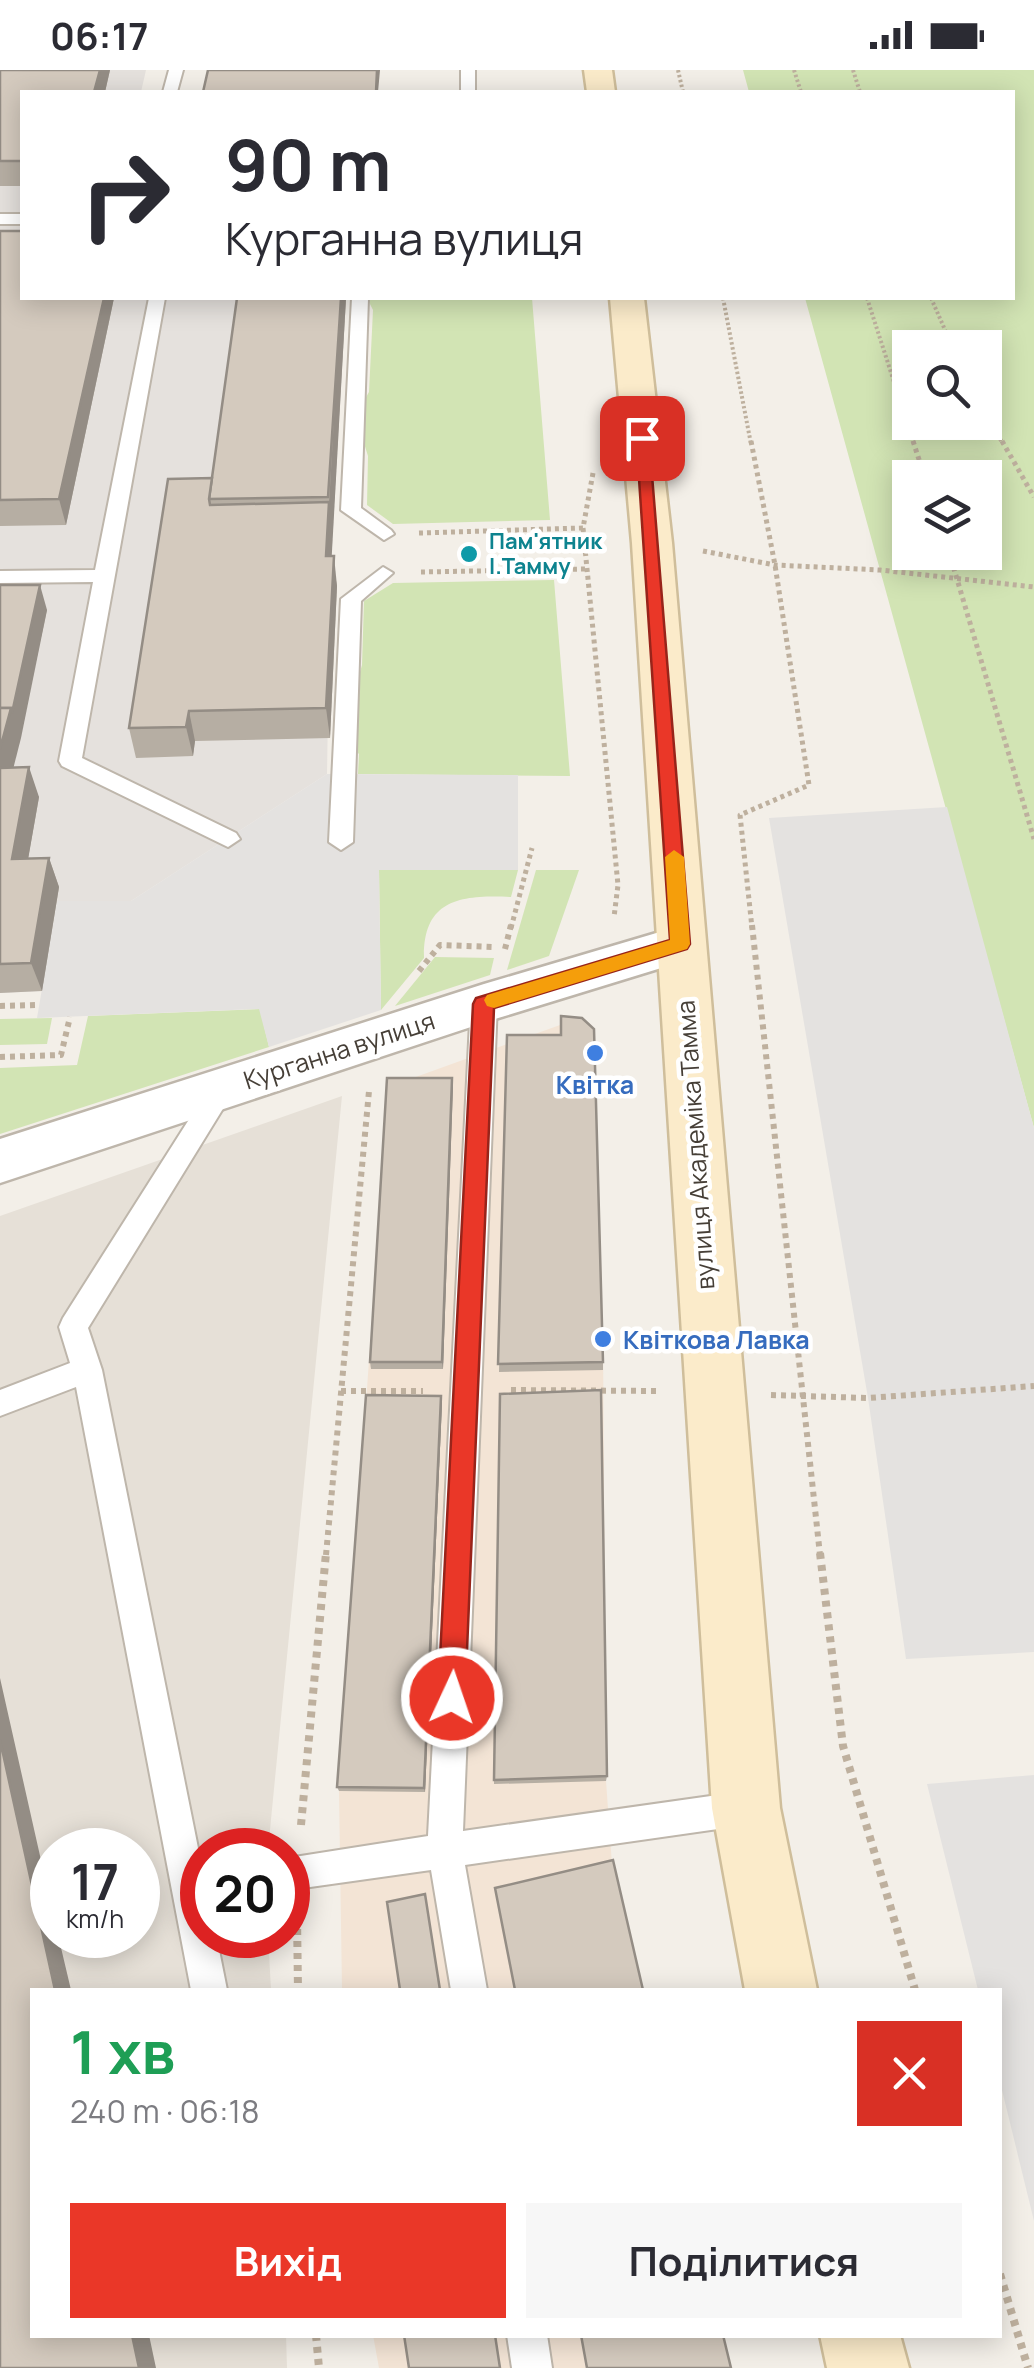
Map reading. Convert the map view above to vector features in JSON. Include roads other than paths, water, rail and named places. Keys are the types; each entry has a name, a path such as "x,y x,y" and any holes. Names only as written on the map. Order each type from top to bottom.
{"main road":[{"name":"вулиця Академіка Тамма","path":"627,300 652,543 746,1808 781,1988"},
{"path":"861,2338 868,2368"}],"street":[{"name":"Курганна вулиця","path":"0,1161 224,1086 493,982 609,965 680,944"}],"lane":[{"path":"156,300 70,761 228,838"},
{"path":"360,300 351,510 384,534"},
{"path":"341,842 351,599 383,573"},
{"path":"0,577 104,576"},
{"path":"468,1988 445,1851 465,1390 493,982"},
{"path":"208,1988 87,1370 74,1327 224,1086"},
{"path":"0,1403 87,1370"},
{"path":"310,1870 746,1808"},
{"path":"527,2338 532,2368"}],"place":[{"name":"Пам'ятник І.Тамму","path":"469,554"},
{"name":"Квітка","path":"595,1053"},
{"name":"Квіткова Лавка","path":"603,1339"}]}
